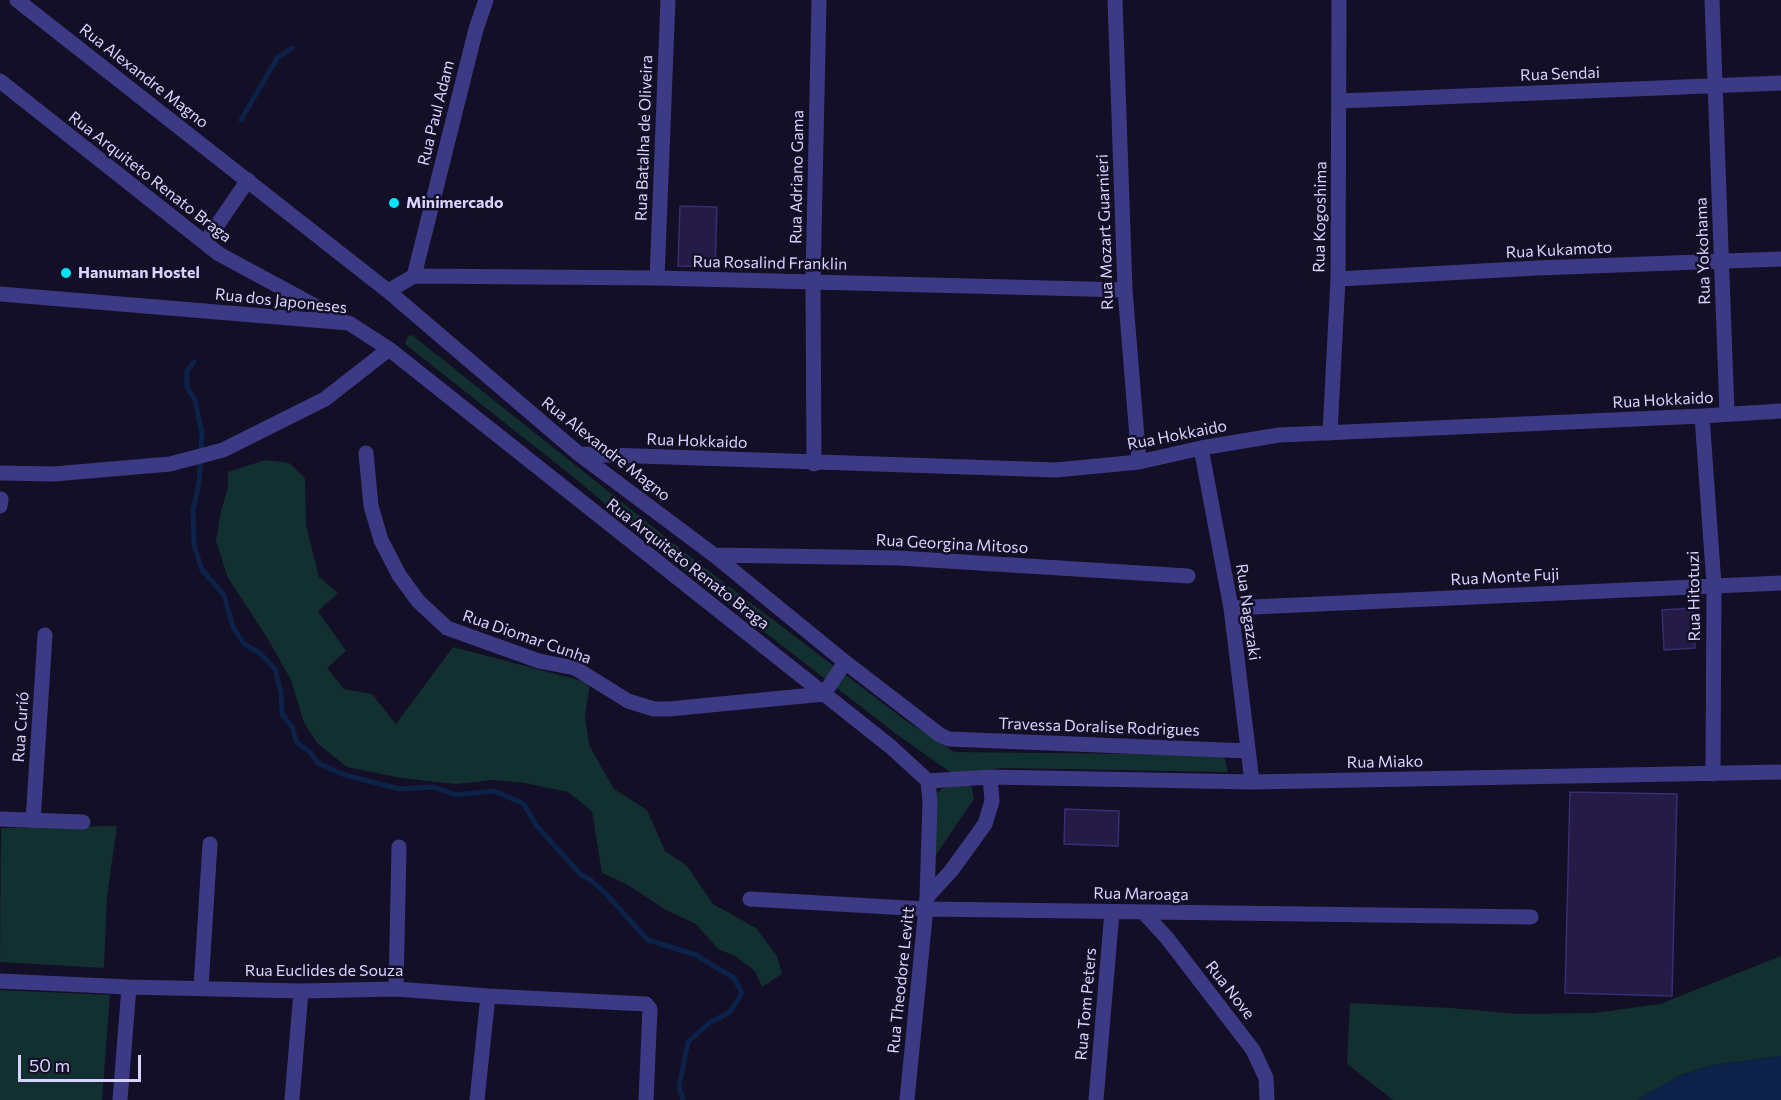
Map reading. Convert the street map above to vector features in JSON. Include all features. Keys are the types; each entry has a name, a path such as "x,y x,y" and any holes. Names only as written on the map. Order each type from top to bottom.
{"street":[{"name":"Rua Alexandre Magno","path":"17,0 388,291 579,454 714,555 845,662 940,735 949,739"},
{"name":"Rua Paul Adam","path":"414,276 476,28 486,0"},
{"name":"Rua Batalha de Oliveira","path":"657,278 668,0"},
{"name":"Rua Adriano Gama","path":"814,464 813,282 819,0"},
{"name":"Rua Mozart Guarnieri","path":"1115,0 1125,290 1139,462"},
{"name":"Rua Kogoshima","path":"1330,434 1338,279 1339,0"},
{"name":"Rua Yokohama","path":"1712,0 1727,414"},
{"name":"Rua Arquiteto Renato Braga","path":"0,81 219,254 349,323"},
{"name":"Rua Sendai","path":"1340,101 1781,83"},
{"path":"205,243 248,180"},
{"name":"Rua Kukamoto","path":"1338,279 1781,259"},
{"path":"388,291 414,276"},
{"name":"Rua Rosalind Franklin","path":"414,276 657,278 1125,290"},
{"name":"Rua dos Japoneses","path":"0,294 349,323 375,340"},
{"name":"Rua Arquiteto Renato Braga","path":"375,340 891,747 928,781"},
{"path":"0,472 54,474 170,464 223,450 325,399 388,349"},
{"name":"Rua Hokkaido","path":"579,454 814,464 1056,470 1139,462 1201,448 1279,435 1781,411"},
{"name":"Rua Hitotuzi","path":"1702,416 1714,585 1713,774"},
{"name":"Rua Nagazaki","path":"1201,448 1231,608 1252,782"},
{"name":"Rua Diomar Cunha","path":"366,453 370,506 381,540 399,575 418,601 447,628 539,661 575,669 628,701 654,709 824,694"},
{"path":"0,506 1,499"},
{"name":"Rua Georgina Mitoso","path":"714,555 899,558 1188,576"},
{"name":"Rua Monte Fuji","path":"1231,608 1781,583"},
{"name":"Rua Curió","path":"33,821 45,635"},
{"path":"824,694 845,662"},
{"name":"Travessa Doralise Rodrigues","path":"949,739 1248,751"},
{"name":"Rua Miako","path":"990,777 1252,782 1781,772"},
{"path":"926,903 930,802 928,781 990,777"},
{"name":"Rua Theodore Levitt","path":"907,1100 926,903 985,825 992,801 990,777"},
{"path":"0,819 83,822"},
{"path":"201,987 210,844"},
{"path":"396,989 399,847"},
{"name":"Rua Maroaga","path":"750,899 926,903 1144,913 1531,916"},
{"name":"Rua Tom Peters","path":"1096,1100 1112,912"},
{"name":"Rua Nove","path":"1144,913 1167,938 1253,1050 1266,1078 1267,1100"},
{"name":"Rua Euclides de Souza","path":"0,981 302,991 396,989 648,1005 650,1009 646,1100"},
{"path":"120,1100 129,987"},
{"path":"292,1100 302,991"},
{"path":"477,1100 488,996"}],"green space":[{"path":"412,335 697,562 905,720 954,752 1224,755 1228,772 1003,768 974,771 965,780 972,788 974,799 929,865 932,805 937,793 957,777 895,733 687,572 572,476 405,344 408,336"},
{"path":"265,460 289,463 305,478 306,525 319,577 338,593 318,611 346,651 327,668 344,689 372,694 396,724 453,647 590,683 585,717 589,745 614,789 647,810 665,851 687,866 713,904 756,928 777,956 782,974 762,987 755,971 735,956 718,949 696,924 666,910 628,885 602,873 592,811 568,792 525,783 493,780 456,784 401,778 347,767 318,744 304,723 291,680 268,639 228,578 216,541 228,488 228,472"},
{"path":"117,826 107,897 104,968 0,962 1,828"},
{"path":"1781,956 1781,1056 1713,1065 1681,1075 1637,1100 1393,1100 1347,1064 1350,1003 1517,1014 1594,1013 1660,1004"},
{"path":"0,990 110,995 102,1100 0,1100"}],"water":[{"path":"1781,1056 1781,1100 1637,1100 1681,1075 1713,1065"}],"building":[{"path":"680,206 717,207 715,267 678,266"},
{"path":"1693,608 1695,648 1664,650 1662,610"},
{"path":"1570,792 1677,794 1672,996 1565,993"},
{"path":"1065,809 1119,811 1118,846 1064,844"}],"waterway":[{"path":"241,120 277,58 292,48"},
{"path":"194,362 187,371 187,387 195,400 202,434 199,483 193,510 194,545 202,570 224,595 233,627 244,644 260,653 275,669 281,693 282,714 292,727 297,743 310,752 318,763 342,774 399,789 433,787 456,795 494,791 524,804 536,825 580,874 591,880 606,894 648,940 696,955 734,978 742,993 730,1012 709,1023 688,1042 679,1087 683,1100"}],"place":[{"name":"Minimercado","path":"394,203"},
{"name":"Hanuman Hostel","path":"66,273"}]}
